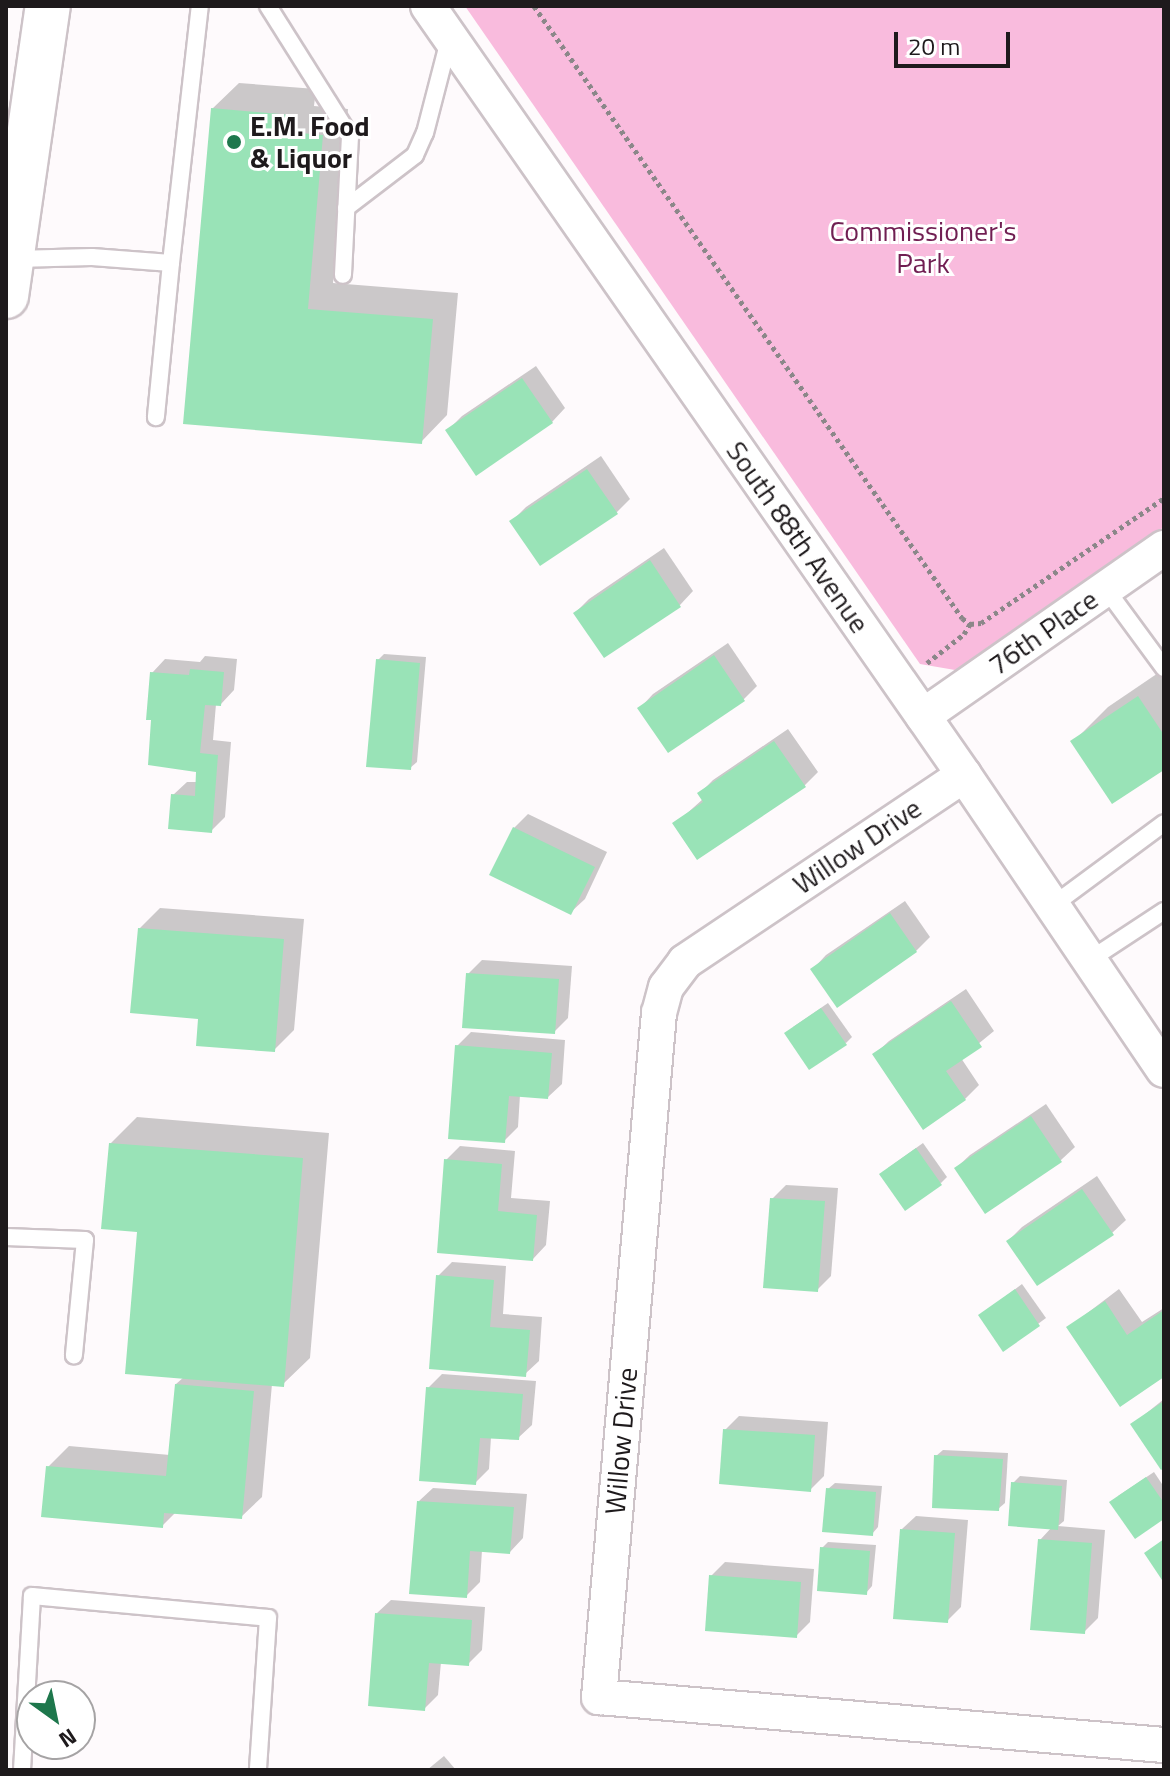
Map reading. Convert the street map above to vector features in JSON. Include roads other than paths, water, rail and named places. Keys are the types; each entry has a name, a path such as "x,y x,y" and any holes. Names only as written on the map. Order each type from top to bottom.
{"main road":[{"path":"8,278 48,6"}],"street":[{"name":"South 88th Avenue","path":"428,6 900,682 1164,1070"},
{"name":"76th Place","path":"923,716 1164,548"},
{"name":"Willow Drive","path":"964,775 685,962 666,987 659,1013 599,1697 1164,1745"}],"lane":[{"path":"156,417 200,6"},
{"path":"268,6 350,136 343,275"},
{"path":"346,208 415,155 425,133 450,38"},
{"path":"8,278 92,257 171,263"},
{"path":"1106,589 1164,668"},
{"path":"1052,906 1164,823"},
{"path":"1088,961 1164,911"},
{"path":"6,1237 85,1240 74,1355"},
{"path":"22,1770 32,1596 268,1618 258,1770"}],"place":[{"name":"E.M. Food & Liquor","path":"234,142"}],"park label":[{"name":"Commissioner's Park","path":"923,247"}]}
